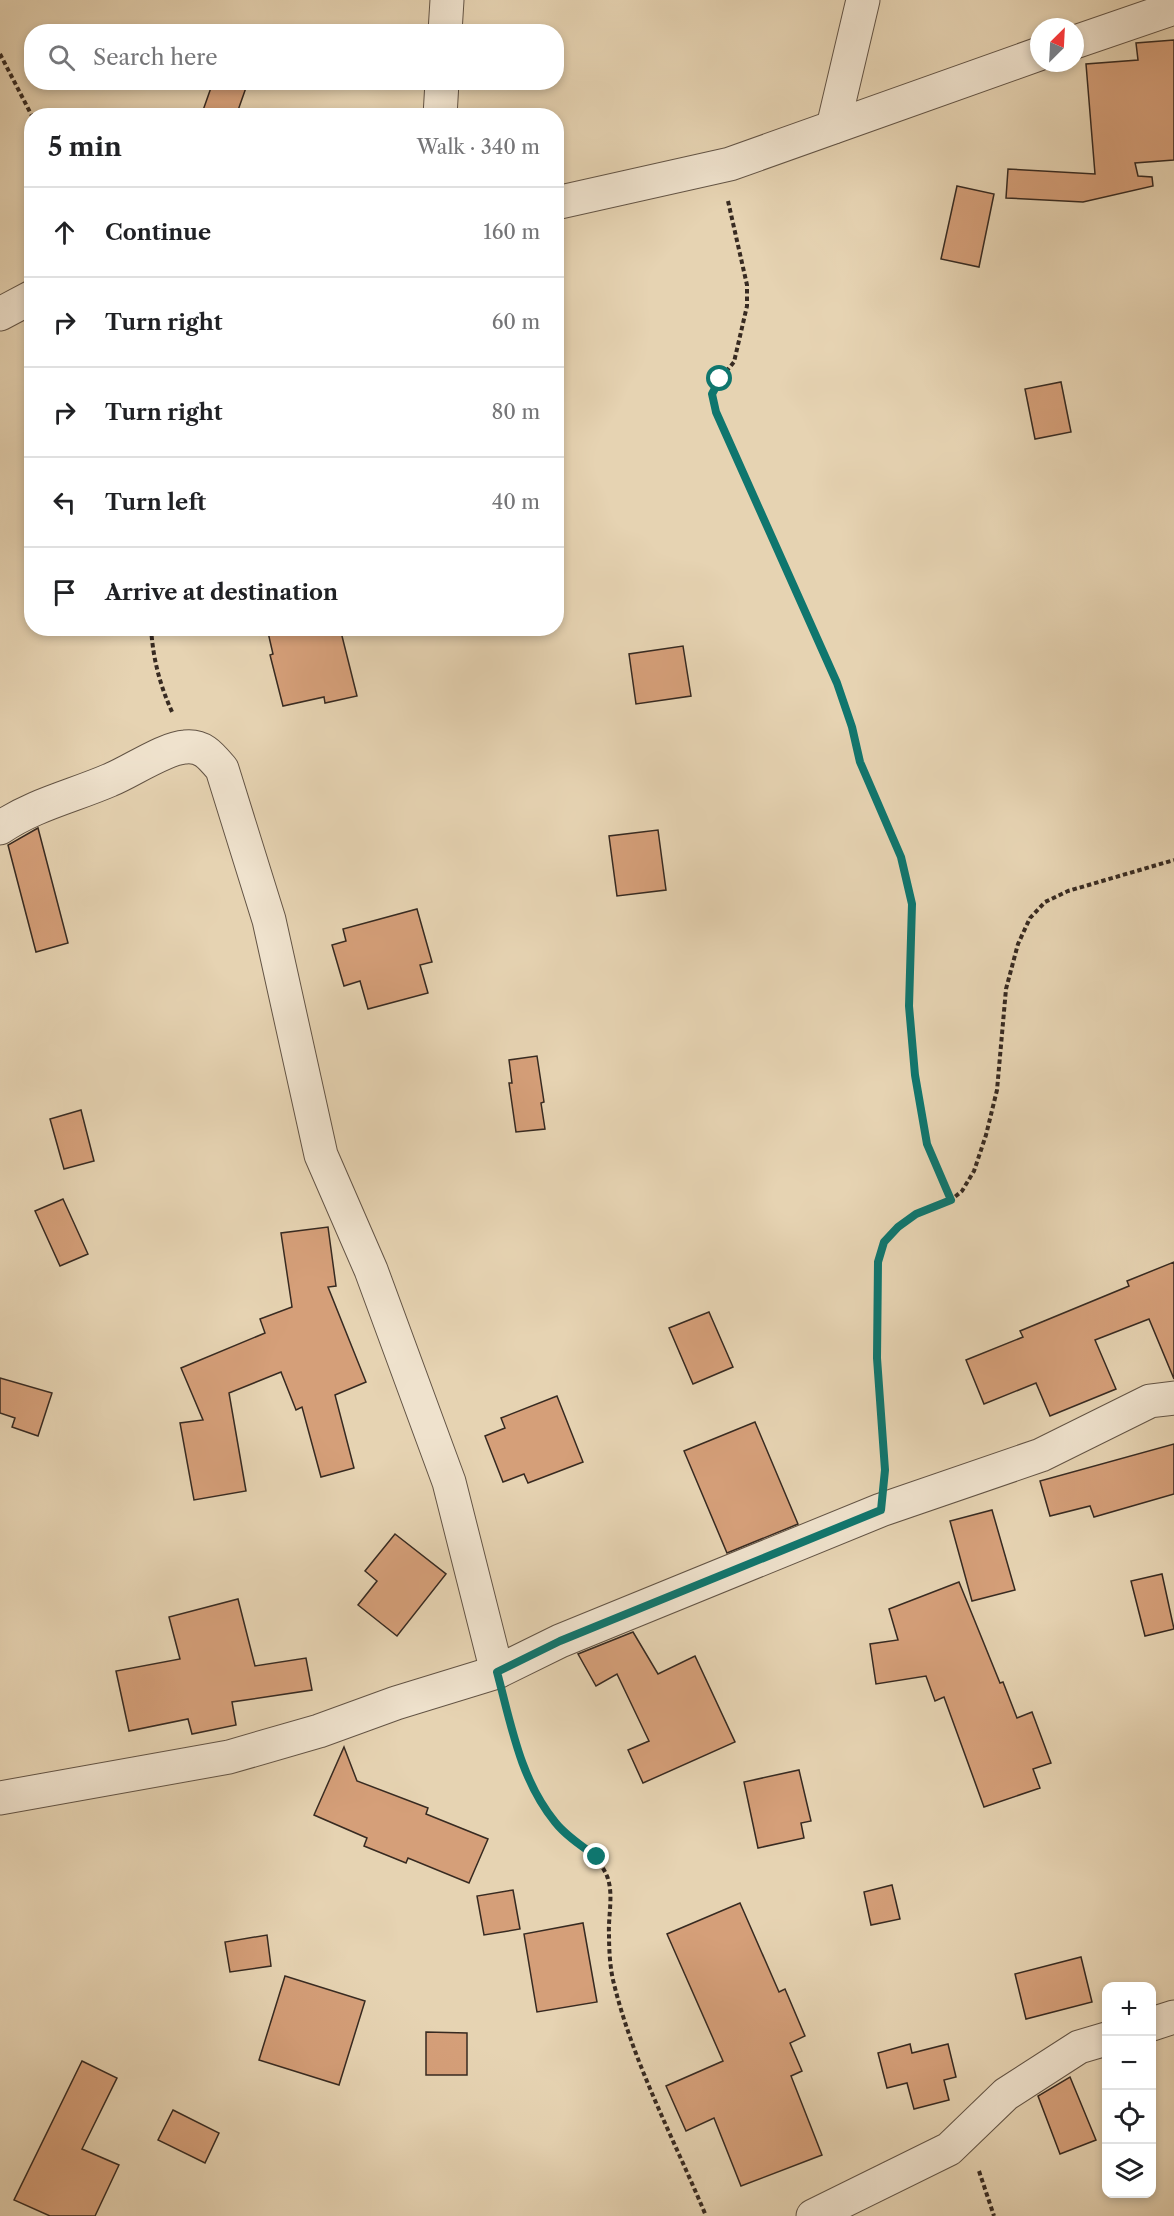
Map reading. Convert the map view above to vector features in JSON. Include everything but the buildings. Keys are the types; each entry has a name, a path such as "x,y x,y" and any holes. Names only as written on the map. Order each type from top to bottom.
{"street":[{"path":"446,24 447,0"},
{"path":"833,127 863,0"},
{"path":"1084,39 1174,8"},
{"path":"564,201 722,166 1030,57"},
{"path":"440,108 442,90"},
{"path":"0,314 24,301"},
{"path":"0,828 18,816 111,780 171,750 195,747 207,751 222,769 269,920 321,1155 371,1270 449,1482 497,1672"},
{"path":"0,1798 229,1757 319,1731 396,1703 497,1672 560,1641 881,1510 1041,1455 1150,1401 1174,1398"},
{"path":"1156,2023 1174,2017"},
{"path":"813,2216 949,2149 1006,2094 1079,2047 1102,2040"}],"path":[{"path":"0,54 28,108"},
{"path":"722,166 738,251 747,285 747,306 734,362 720,379 712,394 716,412 837,683 852,727 860,762 901,857 912,904 909,1006 915,1075 927,1144 951,1200"},
{"path":"152,636 153,656 164,694 177,723 195,747"},
{"path":"881,1510 885,1470 877,1358 878,1262 884,1242 898,1227 916,1214 951,1200 962,1191 974,1170 986,1135 997,1090 1006,989 1018,944 1030,918 1045,902 1068,891 1174,860"},
{"path":"497,1672 526,1776 540,1802 556,1824 597,1857 608,1878 613,1981 627,2033 653,2098 706,2216"}],"route":[{"path":"597,1857 556,1824 540,1802 526,1776 497,1672 560,1641 881,1510 885,1470 877,1358 878,1262 884,1242 898,1227 916,1214 951,1200 927,1144 915,1075 909,1006 912,904 901,857 860,762 852,727 837,683 716,412 712,394 720,379"}]}
